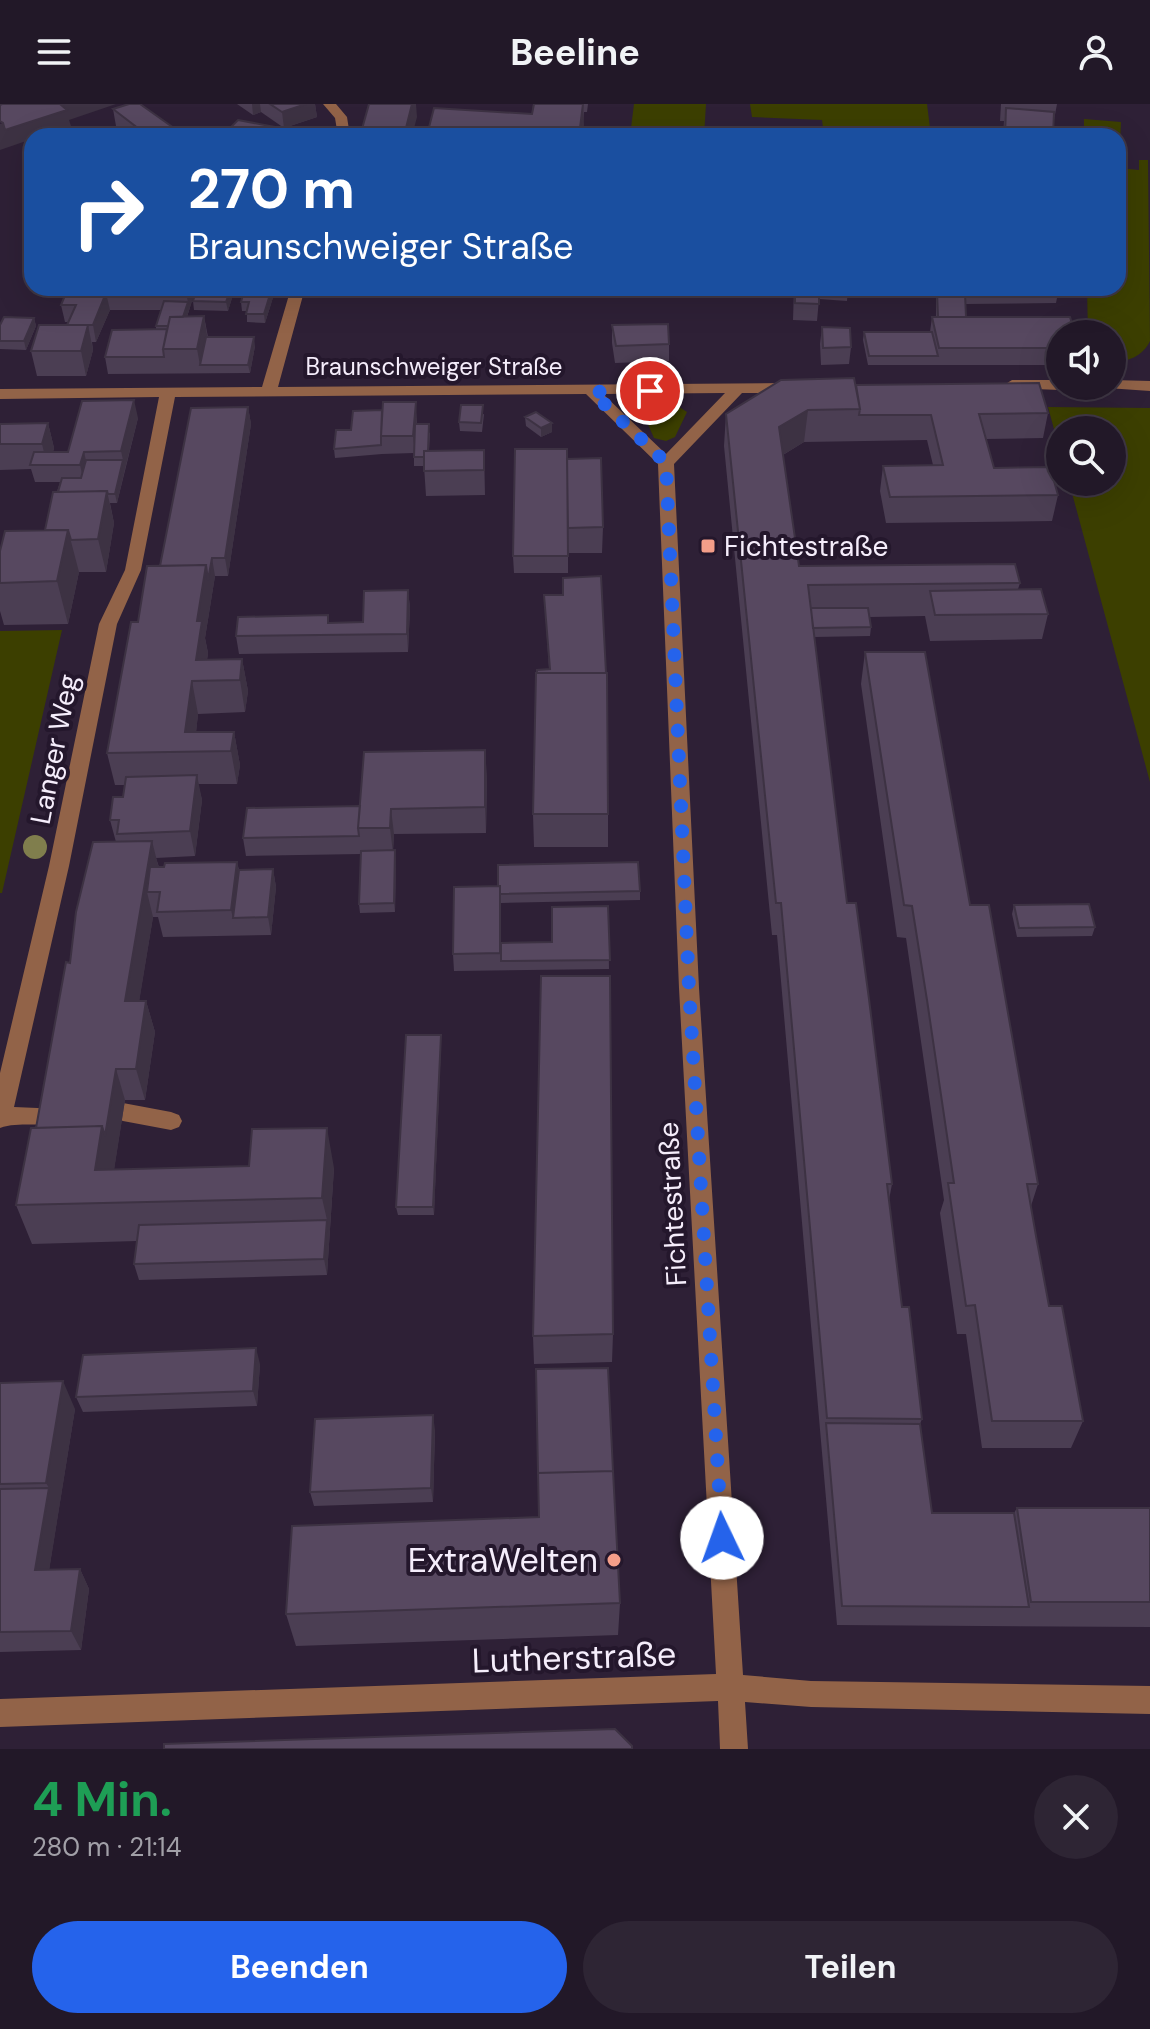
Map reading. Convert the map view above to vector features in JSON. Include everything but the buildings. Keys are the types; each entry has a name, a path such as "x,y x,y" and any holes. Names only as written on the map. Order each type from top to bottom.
{"street":[{"path":"329,104 341,117 343,128"},
{"path":"269,391 296,296"},
{"path":"998,386 1046,385"},
{"path":"1126,385 1150,386"},
{"name":"Braunschweiger Straße","path":"0,394 815,388"},
{"path":"592,392 666,463 737,389"},
{"name":"Langer Weg","path":"0,1118 59,866 108,624 133,570 168,392"},
{"name":"Fichtestraße","path":"666,463 689,988 734,1749"},
{"path":"123,1112 171,1121"},
{"path":"0,1118 53,1115"},
{"name":"Lutherstraße","path":"0,1713 731,1687 811,1694 1150,1700"}],"shaded area":[{"path":"634,104 706,104 704,128 631,128"},
{"path":"750,104 927,104 930,128 823,128 822,120 752,117"},
{"path":"1084,119 1121,122 1121,128 1084,128"},
{"path":"1139,160 1148,160 1150,341 1143,351 1126,360 1126,320 1088,320 1087,296 1126,296 1126,169 1139,170"},
{"path":"676,405 687,412 675,437 666,441 654,438 641,409"},
{"path":"1048,407 1150,408 1150,782 1073,496 1126,496 1126,416 1050,416"},
{"path":"62,630 2,893 0,893 0,631"}],"place":[{"name":"Fichtestraße","path":"708,546"},
{"name":"ExtraWelten","path":"614,1560"}],"route":[{"path":"650,391 592,392 666,463 689,988 722,1538"}]}
